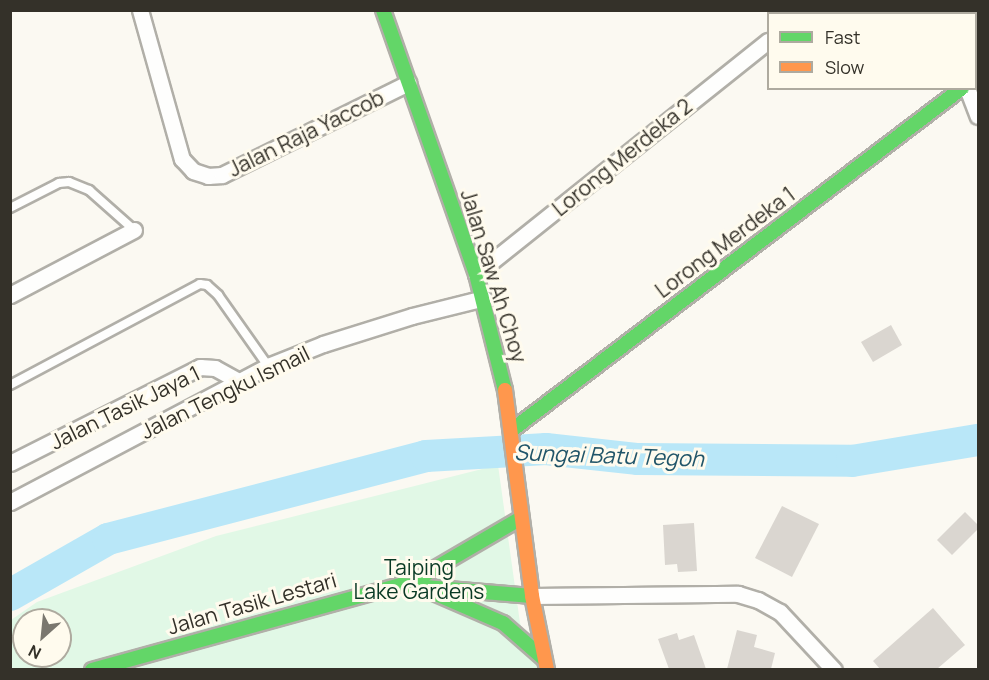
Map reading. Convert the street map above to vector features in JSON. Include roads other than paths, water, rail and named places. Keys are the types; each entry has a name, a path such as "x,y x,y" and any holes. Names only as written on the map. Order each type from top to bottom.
{"street":[{"name":"Jalan Raja Yaccob","path":"140,10 182,159 193,171 208,176 222,175 408,83"},
{"name":"Jalan Saw Ah Choy","path":"383,10 484,298 503,376 513,435 521,518 545,664"},
{"name":"Lorong Merdeka 2","path":"476,274 767,42"},
{"name":"Lorong Merdeka 1","path":"513,435 962,90"},
{"path":"966,90 978,116"},
{"path":"10,295 134,230"},
{"name":"Jalan Tengku Ismail","path":"10,502 268,366 323,344 412,316 484,298"},
{"name":"Jalan Tasik Jaya 1","path":"10,463 200,367 215,368 240,382"},
{"path":"521,518 427,573 414,584 503,623 545,664"},
{"name":"Jalan Tasik Lestari","path":"92,669 387,587 414,584 532,596"},
{"path":"532,596 738,594 758,600 780,612 834,669"}],"lane":[{"path":"10,208 59,183 69,182 89,190 134,230"},
{"path":"10,385 200,284 207,285 218,295 268,366"}],"waterway":[{"name":"Sungai Batu Tegoh","path":"10,595 108,539 426,456 546,449 638,459 852,461 978,440"}],"park label":[{"name":"Taiping Lake Gardens","path":"419,579"}]}
